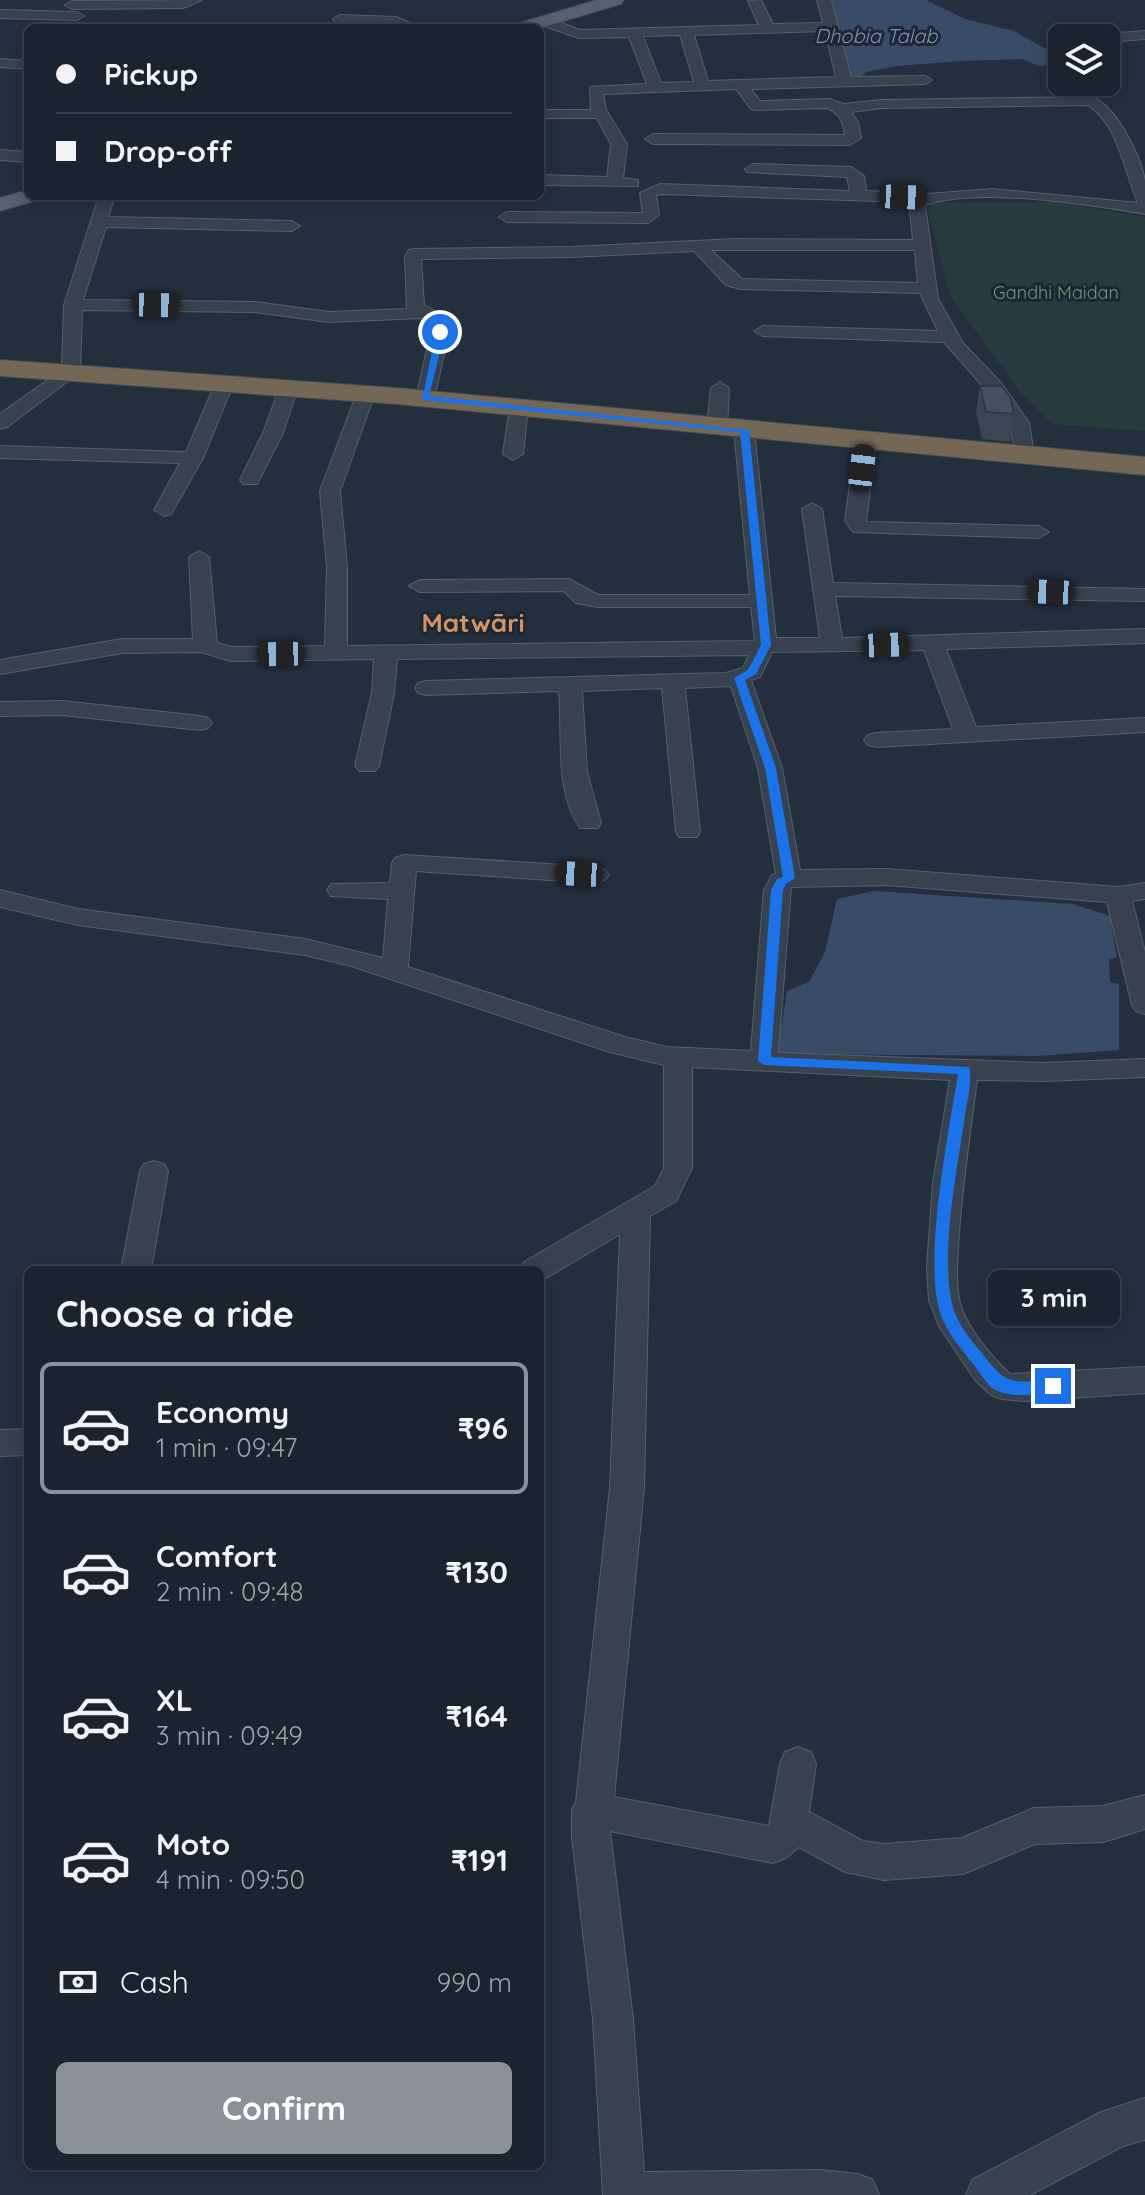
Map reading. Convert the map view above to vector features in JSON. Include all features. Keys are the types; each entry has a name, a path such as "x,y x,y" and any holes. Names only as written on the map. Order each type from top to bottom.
{"highway":[{"path":"0,368 425,398 1145,466"}],"main road":[{"path":"535,24 594,3 615,0"},
{"path":"0,205 24,198"}],"street":[{"path":"0,14 75,12 137,2 183,4 195,0"},
{"path":"824,0 844,79 838,82"},
{"path":"755,1 768,29"},
{"path":"558,17 574,34 829,27"},
{"path":"340,19 404,24"},
{"path":"686,31 703,88"},
{"path":"635,33 656,89"},
{"path":"1120,37 1145,35"},
{"path":"0,63 24,65"},
{"path":"614,183 619,144 601,114 595,90 925,80"},
{"path":"742,87 756,106 829,103 843,109 882,104 1064,99 1096,102 1112,121 1145,202"},
{"path":"653,139 851,140 853,129 843,109"},
{"path":"544,114 601,114"},
{"path":"0,155 24,157"},
{"path":"753,169 851,172 856,176 859,195"},
{"path":"544,180 642,183 656,189 925,198 942,195 1070,198 1145,209"},
{"path":"507,217 648,218 651,215 648,193 656,189"},
{"path":"925,198 916,206 929,299 950,337 995,388 1019,423 1024,454"},
{"path":"0,423 71,372 73,305 105,200"},
{"path":"97,222 292,226"},
{"path":"471,239 567,240 572,244 572,252"},
{"path":"425,398 440,332 437,322 415,307 415,254 572,252 698,246 923,245"},
{"path":"698,246 732,281 744,285 927,288"},
{"path":"73,305 255,307 329,317 427,313"},
{"path":"763,331 950,337"},
{"path":"164,510 193,458 225,382"},
{"path":"250,480 273,433 289,387"},
{"path":"426,688 673,682 739,678 752,672 764,646 762,601 720,388"},
{"path":"336,653 337,567 330,491 366,393"},
{"path":"513,454 519,407"},
{"path":"866,441 855,521 860,528 1039,532"},
{"path":"0,452 193,458"},
{"path":"812,509 832,645"},
{"path":"199,557 202,633 206,645"},
{"path":"420,586 569,585 584,598 598,601 762,601"},
{"path":"824,589 1145,595"},
{"path":"0,667 122,646 206,645 231,654 254,655 933,643 1145,636"},
{"path":"933,643 967,735"},
{"path":"367,766 383,693 386,652"},
{"path":"739,678 770,768 789,878"},
{"path":"673,682 688,832"},
{"path":"570,684 574,720 574,785 589,823"},
{"path":"0,709 62,708 200,723"},
{"path":"876,740 1145,725"},
{"path":"395,969 404,863 596,875"},
{"path":"764,1061 777,890 781,881 789,878 886,877 1118,895 1145,891"},
{"path":"340,890 402,891"},
{"path":"1118,895 1145,1005"},
{"path":"0,898 78,917 305,947 395,969 620,1045 678,1058 1044,1072 1145,1068"},
{"path":"542,1266 666,1193 678,1168 678,1058"},
{"path":"965,1070 948,1183 942,1267 944,1300 950,1318 986,1371 1002,1386 1024,1388 1145,1380"},
{"path":"137,1266 154,1171"},
{"path":"635,1212 627,1488 591,1810 593,1870 613,2019 624,2194 820,2191 858,2195"},
{"path":"0,1443 24,1442"},
{"path":"591,1810 773,1845 784,1838 798,1764"},
{"path":"789,1821 858,1859 884,1862 963,1856 1034,1826 1103,1824 1145,1812"},
{"path":"987,2195 1116,2127 1145,2119"}],"green space":[{"name":"Gandhi Maidan","path":"1055,202 1145,217 1145,431 1051,424 1022,394 950,296 926,203"}],"water":[{"name":"Dhobia Talab","path":"831,0 926,0 965,19 1014,31 1048,50 1048,65 1039,66 1022,59 961,61 897,66 866,72 857,80 847,80"},
{"path":"874,891 1073,904 1110,916 1117,958 1109,959 1110,982 1119,984 1119,1050 1036,1056 777,1054 787,991 809,982 825,952 837,899"}],"building":[{"path":"980,386 1002,386 1010,397 1014,414 986,412"}],"district":[{"name":"Matwāri","path":"473,622"}],"route":[{"path":"440,332 425,398 744,430 766,645 752,672 739,678 770,768 789,878 781,881 777,890 764,1061 965,1070 948,1183 942,1267 944,1300 964,1342 998,1384 1008,1388 1053,1386"}]}
